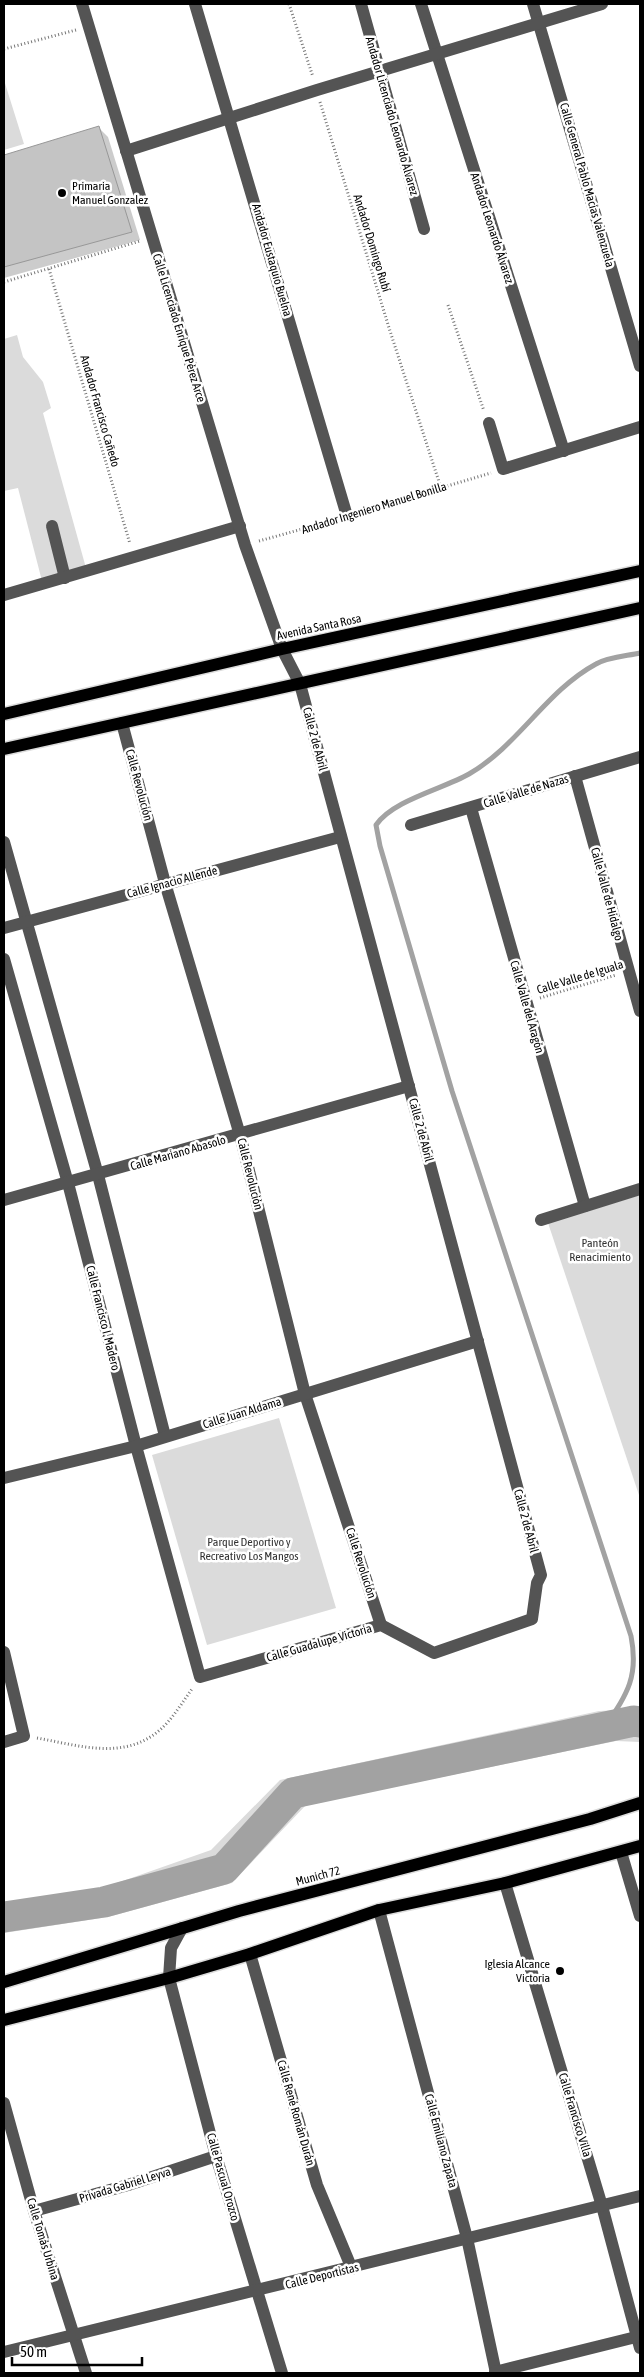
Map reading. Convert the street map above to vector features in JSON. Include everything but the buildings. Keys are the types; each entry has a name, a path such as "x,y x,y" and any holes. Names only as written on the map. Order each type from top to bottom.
{"main road":[{"name":"Avenida Santa Rosa","path":"4,714 640,571"},
{"path":"4,749 640,608"},
{"name":"Munich 72","path":"4,1982 182,1928 590,1819 640,1803"},
{"path":"4,2020 169,1978 250,1954 379,1910 505,1883 640,1846"}],"street":[{"name":"Calle Licenciado Enrique Pérez Arce","path":"82,4 245,545 282,650"},
{"name":"Andador Eustaquio Buelna","path":"195,4 347,516"},
{"name":"Andador Licenciado Leonardo Álvarez","path":"361,4 424,228"},
{"name":"Andador Leonardo Álvarez","path":"421,4 564,451"},
{"name":"Calle General Pablo Macías Valenzuela","path":"533,4 640,366"},
{"path":"126,151 317,90 602,4"},
{"path":"489,423 503,469 640,428"},
{"path":"52,526 65,578"},
{"path":"4,595 240,526"},
{"name":"Calle 2 de Abril","path":"282,650 300,684 541,1575"},
{"name":"Calle Revolución","path":"122,723 165,883 240,1135 305,1394 381,1625"},
{"name":"Calle Valle de Nazas","path":"411,825 640,757"},
{"name":"Calle Valle de Hidalgo","path":"575,776 640,1011"},
{"name":"Calle Valle del Aragón","path":"471,808 585,1206"},
{"name":"Calle Ignacio Allende","path":"4,928 340,837"},
{"path":"4,842 25,922 98,1175 165,1436"},
{"name":"Calle Francisco I. Madero","path":"4,960 68,1183 136,1446 200,1677"},
{"name":"Calle Mariano Abasolo","path":"4,1200 409,1086"},
{"path":"541,1220 640,1189"},
{"name":"Calle Juan Aldama","path":"4,1478 136,1446 478,1341"},
{"name":"Calle Guadalupe Victoria","path":"200,1677 381,1625 434,1653 532,1619 541,1575"},
{"path":"4,1652 24,1736 4,1742"},
{"path":"621,1852 640,1916"},
{"name":"Calle Francisco Villa","path":"505,1883 602,2206 639,2341"},
{"name":"Calle Emiliano Zapata","path":"379,1910 467,2238 496,2373"},
{"name":"Calle Pascual Orozco","path":"182,1928 171,1948 169,1978 216,2156 282,2373"},
{"name":"Calle René Román Durán","path":"250,1954 317,2185 352,2269"},
{"name":"Calle Tomás Urbina","path":"4,2103 34,2211 86,2373"},
{"name":"Privada Gabriel Leyva","path":"34,2211 128,2185 216,2156"},
{"name":"Calle Deportistas","path":"4,2352 352,2269 467,2238 640,2196"},
{"path":"496,2373 639,2341"}],"path":[{"name":"Andador Domingo Rubí","path":"289,4 390,331 441,488"},
{"path":"4,49 89,26"},
{"path":"4,282 151,237"},
{"name":"Andador Francisco Cañedo","path":"49,269 134,558"},
{"path":"448,305 489,423"},
{"name":"Andador Ingeniero Manuel Bonilla","path":"245,545 503,469"},
{"name":"Calle Valle de Iguala","path":"526,1003 628,971"},
{"path":"24,1736 99,1749 125,1748 151,1737 167,1723 200,1677"}],"green space":[{"path":"4,80 24,144 4,150"},
{"path":"17,335 23,357 43,382 51,408 43,413 86,568 42,581 18,488 4,491 4,339"},
{"name":"Panteón Renacimiento","path":"640,1195 640,1498 548,1223"},
{"name":"Parque Deportivo y Recreativo Los Mangos","path":"279,1418 336,1608 207,1645 152,1455"},
{"path":"640,1709 640,1742 616,1741 306,1805 232,1883 108,1917 4,1933 4,1902 97,1890 211,1850 280,1780 599,1711"}],"waterway":[{"path":"605,1727 625,1695 632,1674 633,1650 631,1636 452,1091 380,846 376,825 384,816 406,802 469,774 486,762 518,734 547,703 578,675 596,664 612,658 640,653"},
{"path":"4,1917 104,1902 224,1869 293,1793 634,1721 640,1722"}],"place":[{"name":"Primaria Manuel Gonzalez","path":"62,193"},
{"name":"Iglesia Alcance Victoria","path":"560,1971"}]}
